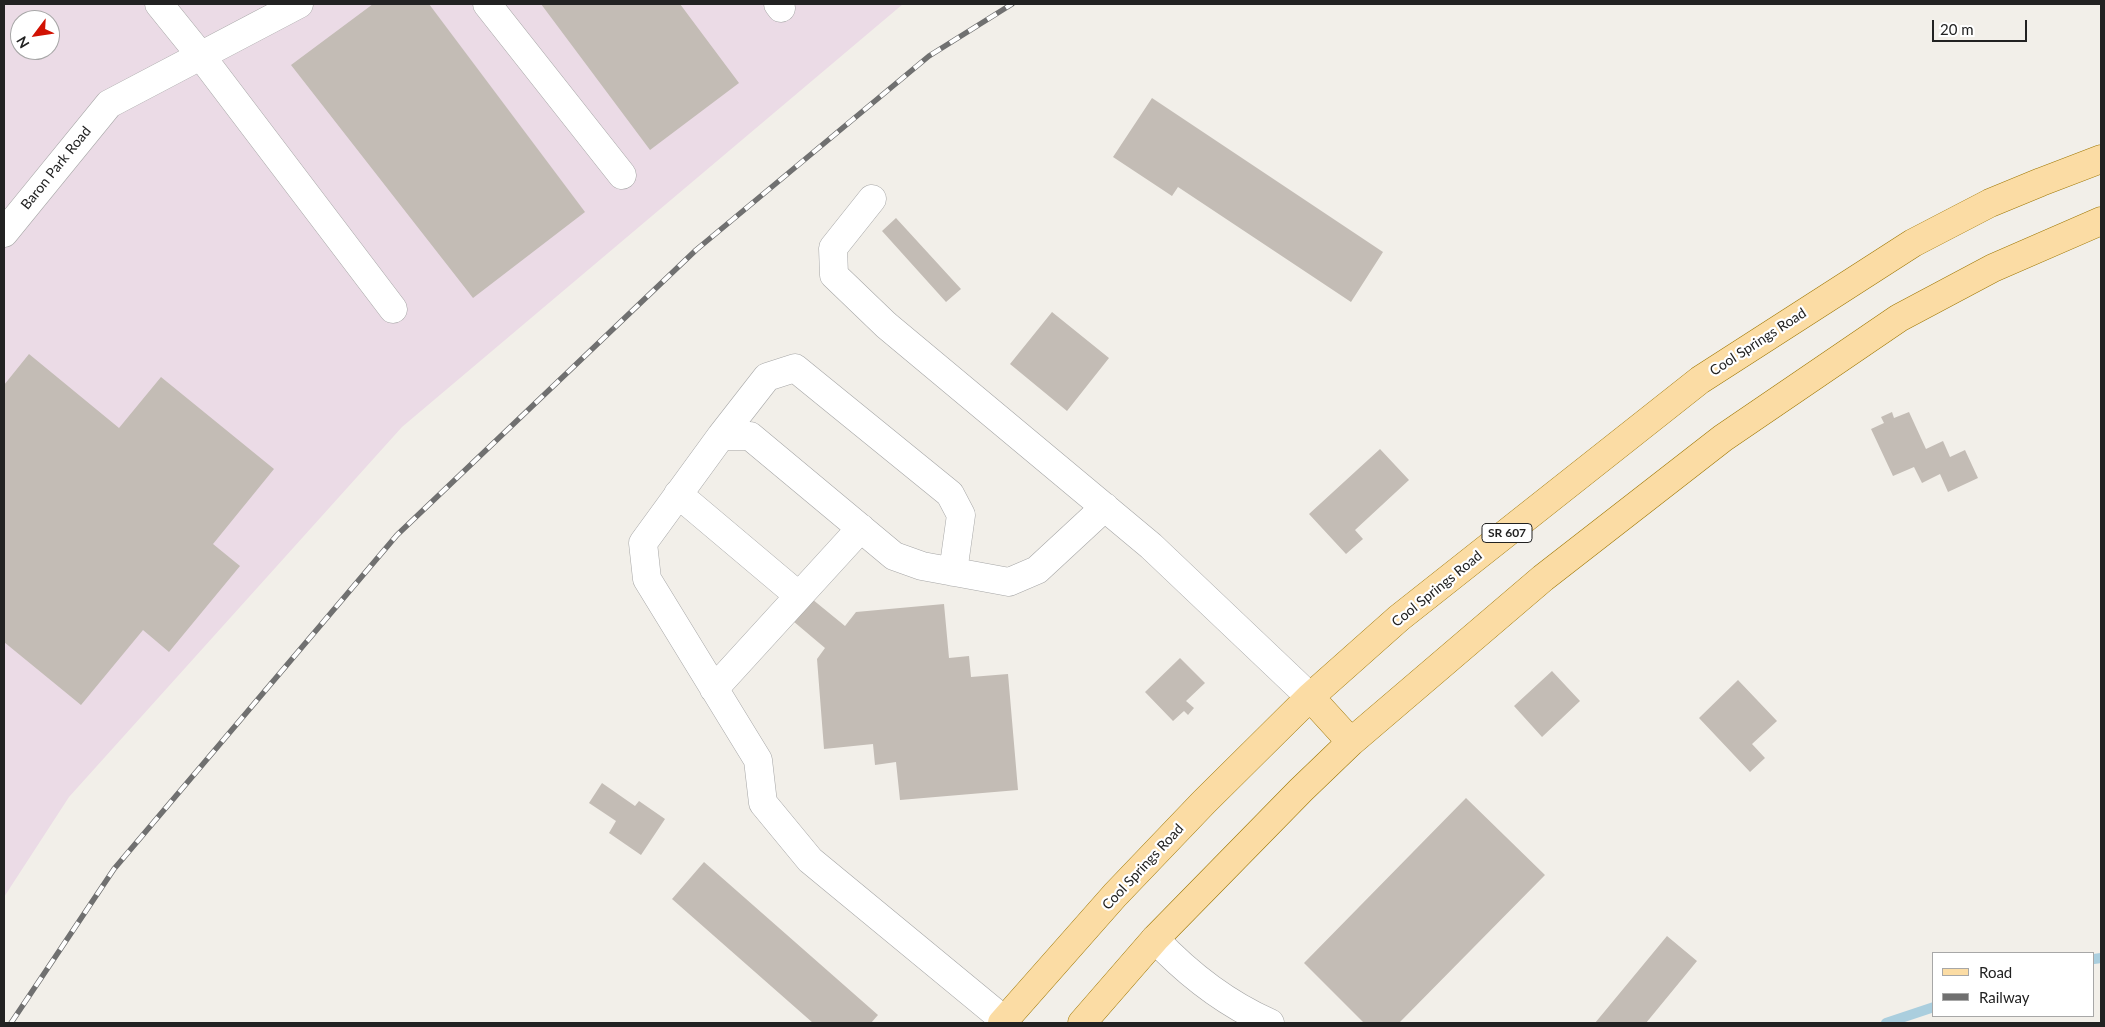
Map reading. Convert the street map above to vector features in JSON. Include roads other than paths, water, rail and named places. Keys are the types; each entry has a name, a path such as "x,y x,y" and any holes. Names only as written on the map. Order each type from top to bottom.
{"main road":[{"name":"Cool Springs Road","path":"1003,1022 1115,895 1204,802 1310,697 1399,618 1700,380 1913,243 1990,204 2040,182 2101,159"},
{"path":"1082,1023 1155,938 1301,790 1351,742 1543,578 1723,438 1899,318 1993,268 2101,221"},
{"path":"1310,697 1351,742"}],"street":[{"path":"159,4 201,56 393,309"},
{"path":"201,56 299,4"},
{"path":"487,4 622,175"},
{"name":"Baron Park Road","path":"4,233 109,104 201,56"},
{"path":"872,200 834,248 834,275 886,325 1151,546 1310,697"},
{"path":"953,572 961,515 950,494 795,368 767,376 678,494 643,544 646,579 758,760 762,803 810,860 1003,1022"},
{"path":"721,436 750,436 894,556 922,566 953,572 1009,582 1037,570 1105,507"},
{"path":"678,494 799,596"},
{"path":"714,688 861,528"},
{"path":"1155,938 1171,955 1221,996 1270,1023"}],"waterway":[{"path":"2095,959 2101,958"},
{"path":"1886,1023 1932,1008"}],"railway":[{"path":"11,1023 114,869 397,535 696,250 929,56 1012,4"}]}
